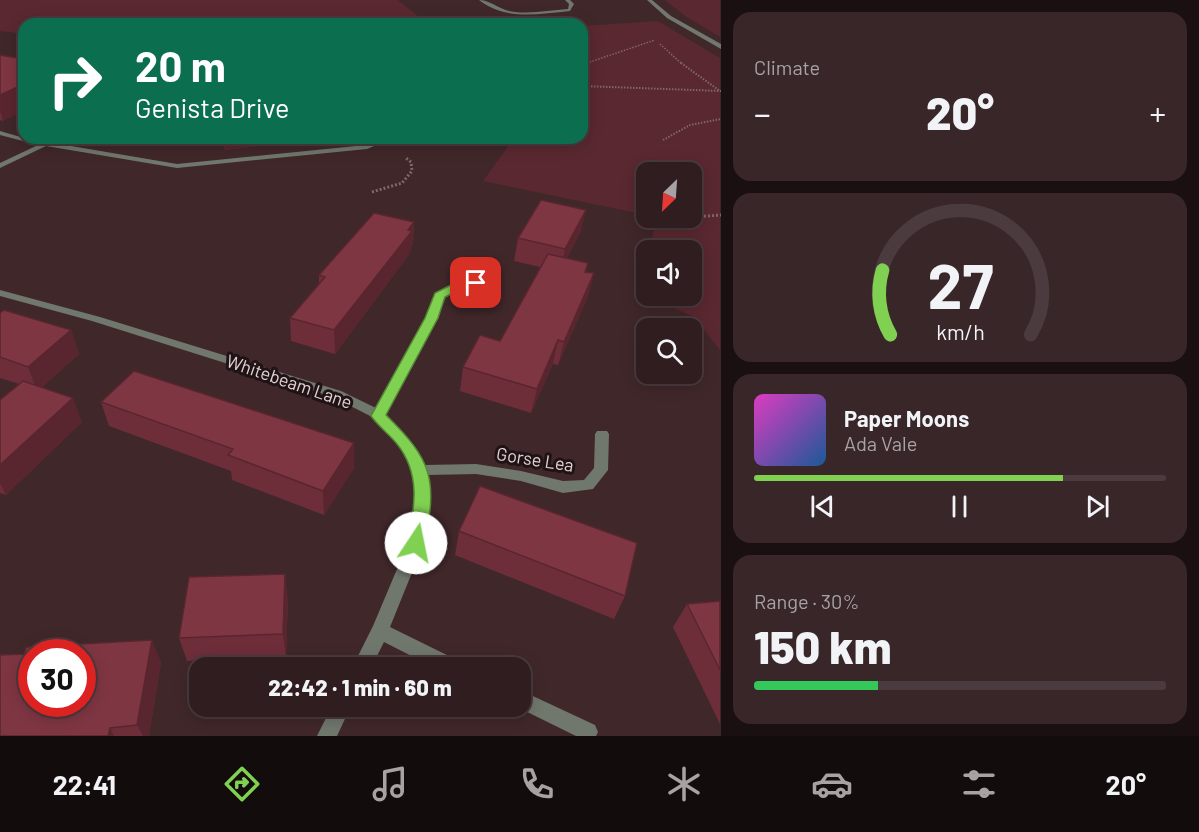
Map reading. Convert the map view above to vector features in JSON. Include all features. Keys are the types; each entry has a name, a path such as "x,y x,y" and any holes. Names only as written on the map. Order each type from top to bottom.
{"street":[{"path":"481,0 497,10 516,14 570,10 572,4 567,0"},
{"path":"649,0 669,17 720,47"},
{"path":"512,18 516,14"},
{"path":"0,133 18,137"},
{"path":"0,166 45,144 177,166 367,147 374,144"},
{"path":"378,416 431,318 440,296 453,289 476,283"},
{"name":"Whitebeam Lane","path":"2,295 96,319 337,394 378,416 403,441 421,470 423,507 416,543 380,631 367,657"},
{"name":"Gorse Lea","path":"421,470 476,469 521,476 563,487 588,486 601,470 602,434"},
{"path":"380,631 433,657"},
{"path":"531,704 588,732"},
{"path":"327,736 336,717"}],"path":[{"path":"588,63 661,38"},
{"path":"588,86 720,91"},
{"path":"663,140 683,126 703,120 720,119"},
{"path":"702,216 720,214"}],"shaded area":[{"path":"0,0 398,0 420,18 18,18 18,33 0,31"},
{"path":"665,0 720,0 720,37 685,16"},
{"path":"658,21 720,58 720,350 702,327 702,318 695,318 670,306 702,306 702,240 652,240 654,228 702,228 702,162 636,162 636,213 483,181 510,144 588,144 588,26"}],"building":[{"path":"0,55 18,58 18,87 0,95"},
{"path":"541,200 586,210 565,249 518,238"},
{"path":"374,213 414,222 408,230 412,231 334,330 290,318 325,277 319,275"},
{"path":"548,254 588,263 585,272 594,273 564,342 558,340 537,389 463,367 480,335 500,341"},
{"path":"4,310 71,330 28,367 0,357 0,313"},
{"path":"134,371 354,443 323,491 228,455 233,449 101,402"},
{"path":"23,381 73,398 0,465 0,400"},
{"path":"480,486 637,543 625,596 459,531"},
{"path":"285,574 283,634 179,638 189,577"},
{"path":"720,601 720,670 687,604"},
{"path":"152,640 137,725 110,728 108,736 0,736 0,655 18,654 18,717 96,717 96,643"}],"route":[{"path":"416,543 423,507 421,470 403,441 378,416 431,318 440,296 453,289 476,283"}]}
